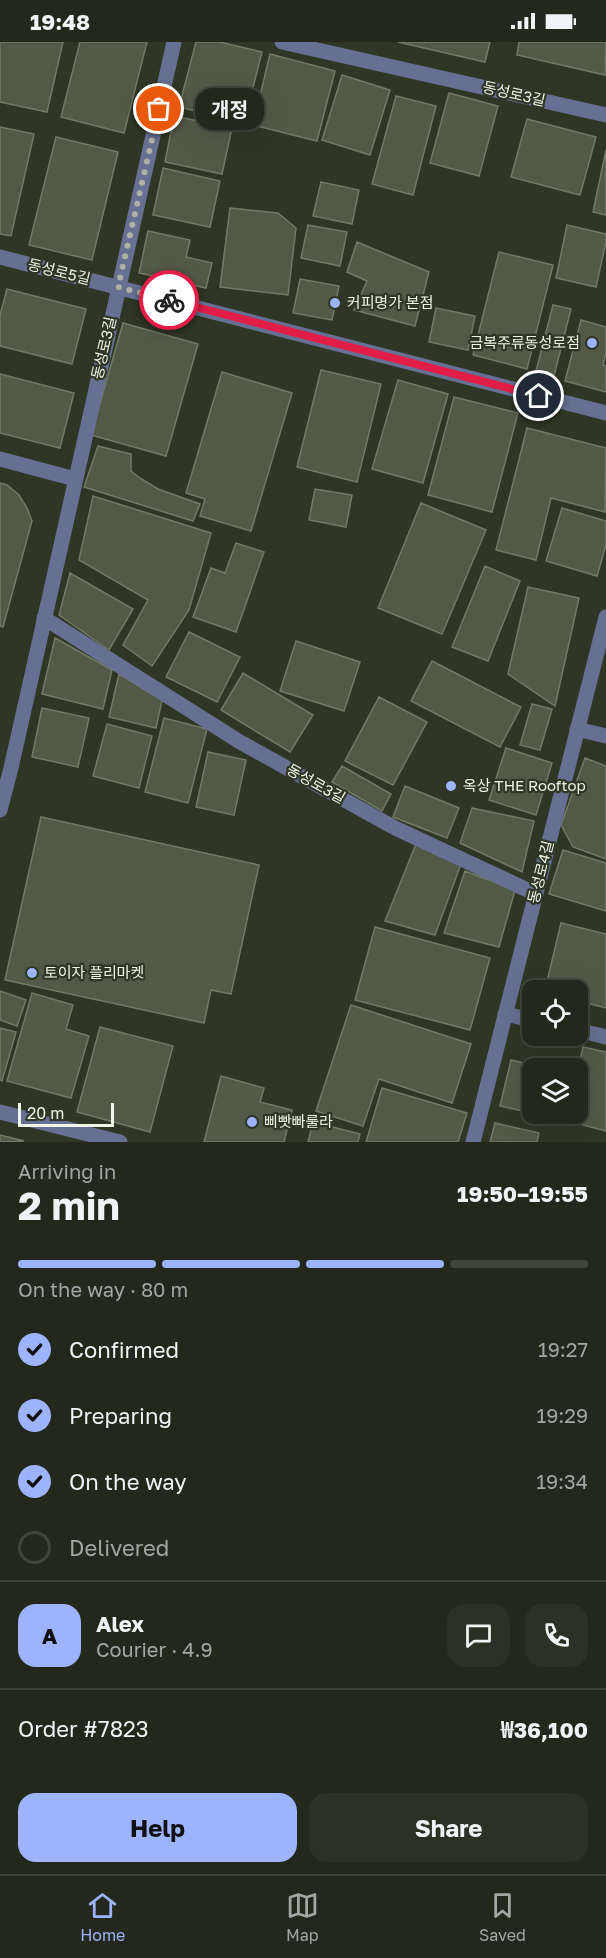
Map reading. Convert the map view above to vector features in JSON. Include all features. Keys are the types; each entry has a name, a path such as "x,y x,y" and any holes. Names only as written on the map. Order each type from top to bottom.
{"street":[{"name":"동성로3길","path":"0,810 5,767 44,618 174,42"},
{"name":"동성로3길","path":"282,42 606,115"},
{"name":"동성로5길","path":"0,257 606,413"},
{"path":"0,459 75,479"},
{"name":"동성로4길","path":"473,1142 606,617"},
{"name":"동성로3길","path":"44,618 240,742 395,828 536,894"},
{"path":"578,729 606,736"},
{"path":"505,1014 522,1018"},
{"path":"588,1032 606,1037"},
{"path":"0,1112 120,1142"}],"building":[{"path":"0,42 63,42 47,112 0,102"},
{"path":"80,42 147,42 124,133 61,117"},
{"path":"196,42 220,42 262,52 244,123 179,107"},
{"path":"398,42 490,42 485,62"},
{"path":"519,42 606,42 605,75 517,55"},
{"path":"270,54 335,71 317,141 253,125"},
{"path":"342,75 390,90 370,155 322,140"},
{"path":"449,93 498,106 479,176 430,163"},
{"path":"396,96 436,106 413,195 372,184"},
{"path":"174,116 232,128 222,174 165,162"},
{"path":"527,119 596,137 580,195 511,177"},
{"path":"0,127 34,134 11,236 0,234"},
{"path":"56,137 118,152 92,260 29,245"},
{"path":"606,150 606,215 593,212"},
{"path":"163,168 220,181 210,227 153,215"},
{"path":"321,182 359,190 352,224 313,216"},
{"path":"230,208 278,213 296,228 288,295 220,287"},
{"path":"308,225 347,232 340,266 301,258"},
{"path":"567,225 606,234 596,287 556,278"},
{"path":"148,231 190,240 186,257 212,263 206,288 139,273"},
{"path":"357,242 429,272 415,326 354,310 367,281 347,272"},
{"path":"499,252 553,265 527,369 473,355"},
{"path":"300,279 339,286 332,320 293,313"},
{"path":"7,289 86,309 72,364 0,346 0,315"},
{"path":"553,305 571,309 554,376 536,371"},
{"path":"436,308 475,316 468,350 429,342"},
{"path":"581,320 606,327 606,353 603,365 606,366 606,392 565,381"},
{"path":"123,323 198,344 166,456 91,435"},
{"path":"321,370 381,384 357,482 297,467"},
{"path":"222,372 292,393 251,531 200,516 205,499 186,493"},
{"path":"0,374 74,393 60,448 0,433"},
{"path":"398,380 448,394 423,483 372,469"},
{"path":"454,397 518,413 492,512 428,495"},
{"path":"527,428 606,448 605,512 551,498 536,560 496,550"},
{"path":"98,446 131,454 131,471 140,478 158,489 200,504 193,521 84,487"},
{"path":"0,483 7,485 19,495 32,521 3,627 0,626"},
{"path":"315,489 352,495 346,527 309,520"},
{"path":"93,496 211,533 189,610 152,666 123,645 148,600 79,560"},
{"path":"421,503 486,530 442,634 378,608"},
{"path":"562,508 606,521 606,545 597,576 546,561"},
{"path":"236,543 264,552 236,632 193,617 211,568 225,573"},
{"path":"485,566 520,581 488,661 452,647"},
{"path":"70,573 133,609 109,650 59,615"},
{"path":"528,587 579,598 555,706 508,674"},
{"path":"189,632 240,657 217,702 166,677"},
{"path":"55,638 112,670 103,709 42,694"},
{"path":"296,641 360,662 344,711 280,691"},
{"path":"432,661 521,707 500,747 411,701"},
{"path":"243,673 313,715 290,752 221,710"},
{"path":"119,674 162,700 156,728 109,717"},
{"path":"379,697 427,722 393,785 345,761"},
{"path":"532,704 552,709 540,750 520,745"},
{"path":"42,708 89,718 78,767 32,757"},
{"path":"164,718 207,729 188,803 145,792"},
{"path":"107,724 152,736 139,788 93,776"},
{"path":"506,748 552,763 536,815 489,800"},
{"path":"208,752 246,760 234,815 196,807"},
{"path":"585,758 606,766 606,859 573,847 561,825"},
{"path":"342,766 391,794 382,811 332,782"},
{"path":"405,786 459,808 447,838 393,817"},
{"path":"472,808 534,821 522,872 460,843"},
{"path":"41,817 259,865 231,994 211,990 204,1023 5,980"},
{"path":"416,844 461,864 435,935 385,921"},
{"path":"563,850 606,863 606,911 549,894"},
{"path":"465,871 515,890 499,947 444,933"},
{"path":"561,923 606,934 606,1008 588,1004 588,980 547,980"},
{"path":"375,927 490,958 470,1030 355,1000"},
{"path":"0,991 26,1000 17,1026 0,1020"},
{"path":"32,993 73,1005 66,1029 89,1036 71,1098 7,1081"},
{"path":"351,1005 471,1044 452,1103 379,1079 363,1126 316,1111"},
{"path":"100,1027 173,1046 150,1132 77,1112"},
{"path":"0,1028 16,1032 2,1081 0,1080"},
{"path":"583,1047 606,1052 606,1131 579,1124 588,1124 588,1058 580,1058"},
{"path":"511,1060 522,1063 522,1111 500,1106"},
{"path":"221,1076 264,1088 260,1102 292,1110 284,1142 204,1142"},
{"path":"382,1088 467,1113 458,1142 366,1142"},
{"path":"313,1122 360,1134 358,1142 308,1142"},
{"path":"495,1123 539,1133 537,1142 490,1142"},
{"path":"0,1135 24,1141 0,1142"}],"way so far":[{"path":"159,109 118,287 169,300"}],"place":[{"name":"개정","path":"159,109"},
{"name":"커피명가 본점","path":"335,303"},
{"name":"금복주류동성로점","path":"592,343"},
{"name":"옥상 THE Rooftop","path":"451,786"},
{"name":"토이자 플리마켓","path":"32,973"},
{"name":"삐빳빠룰라","path":"252,1122"}],"route":[{"path":"169,300 539,396"}]}
